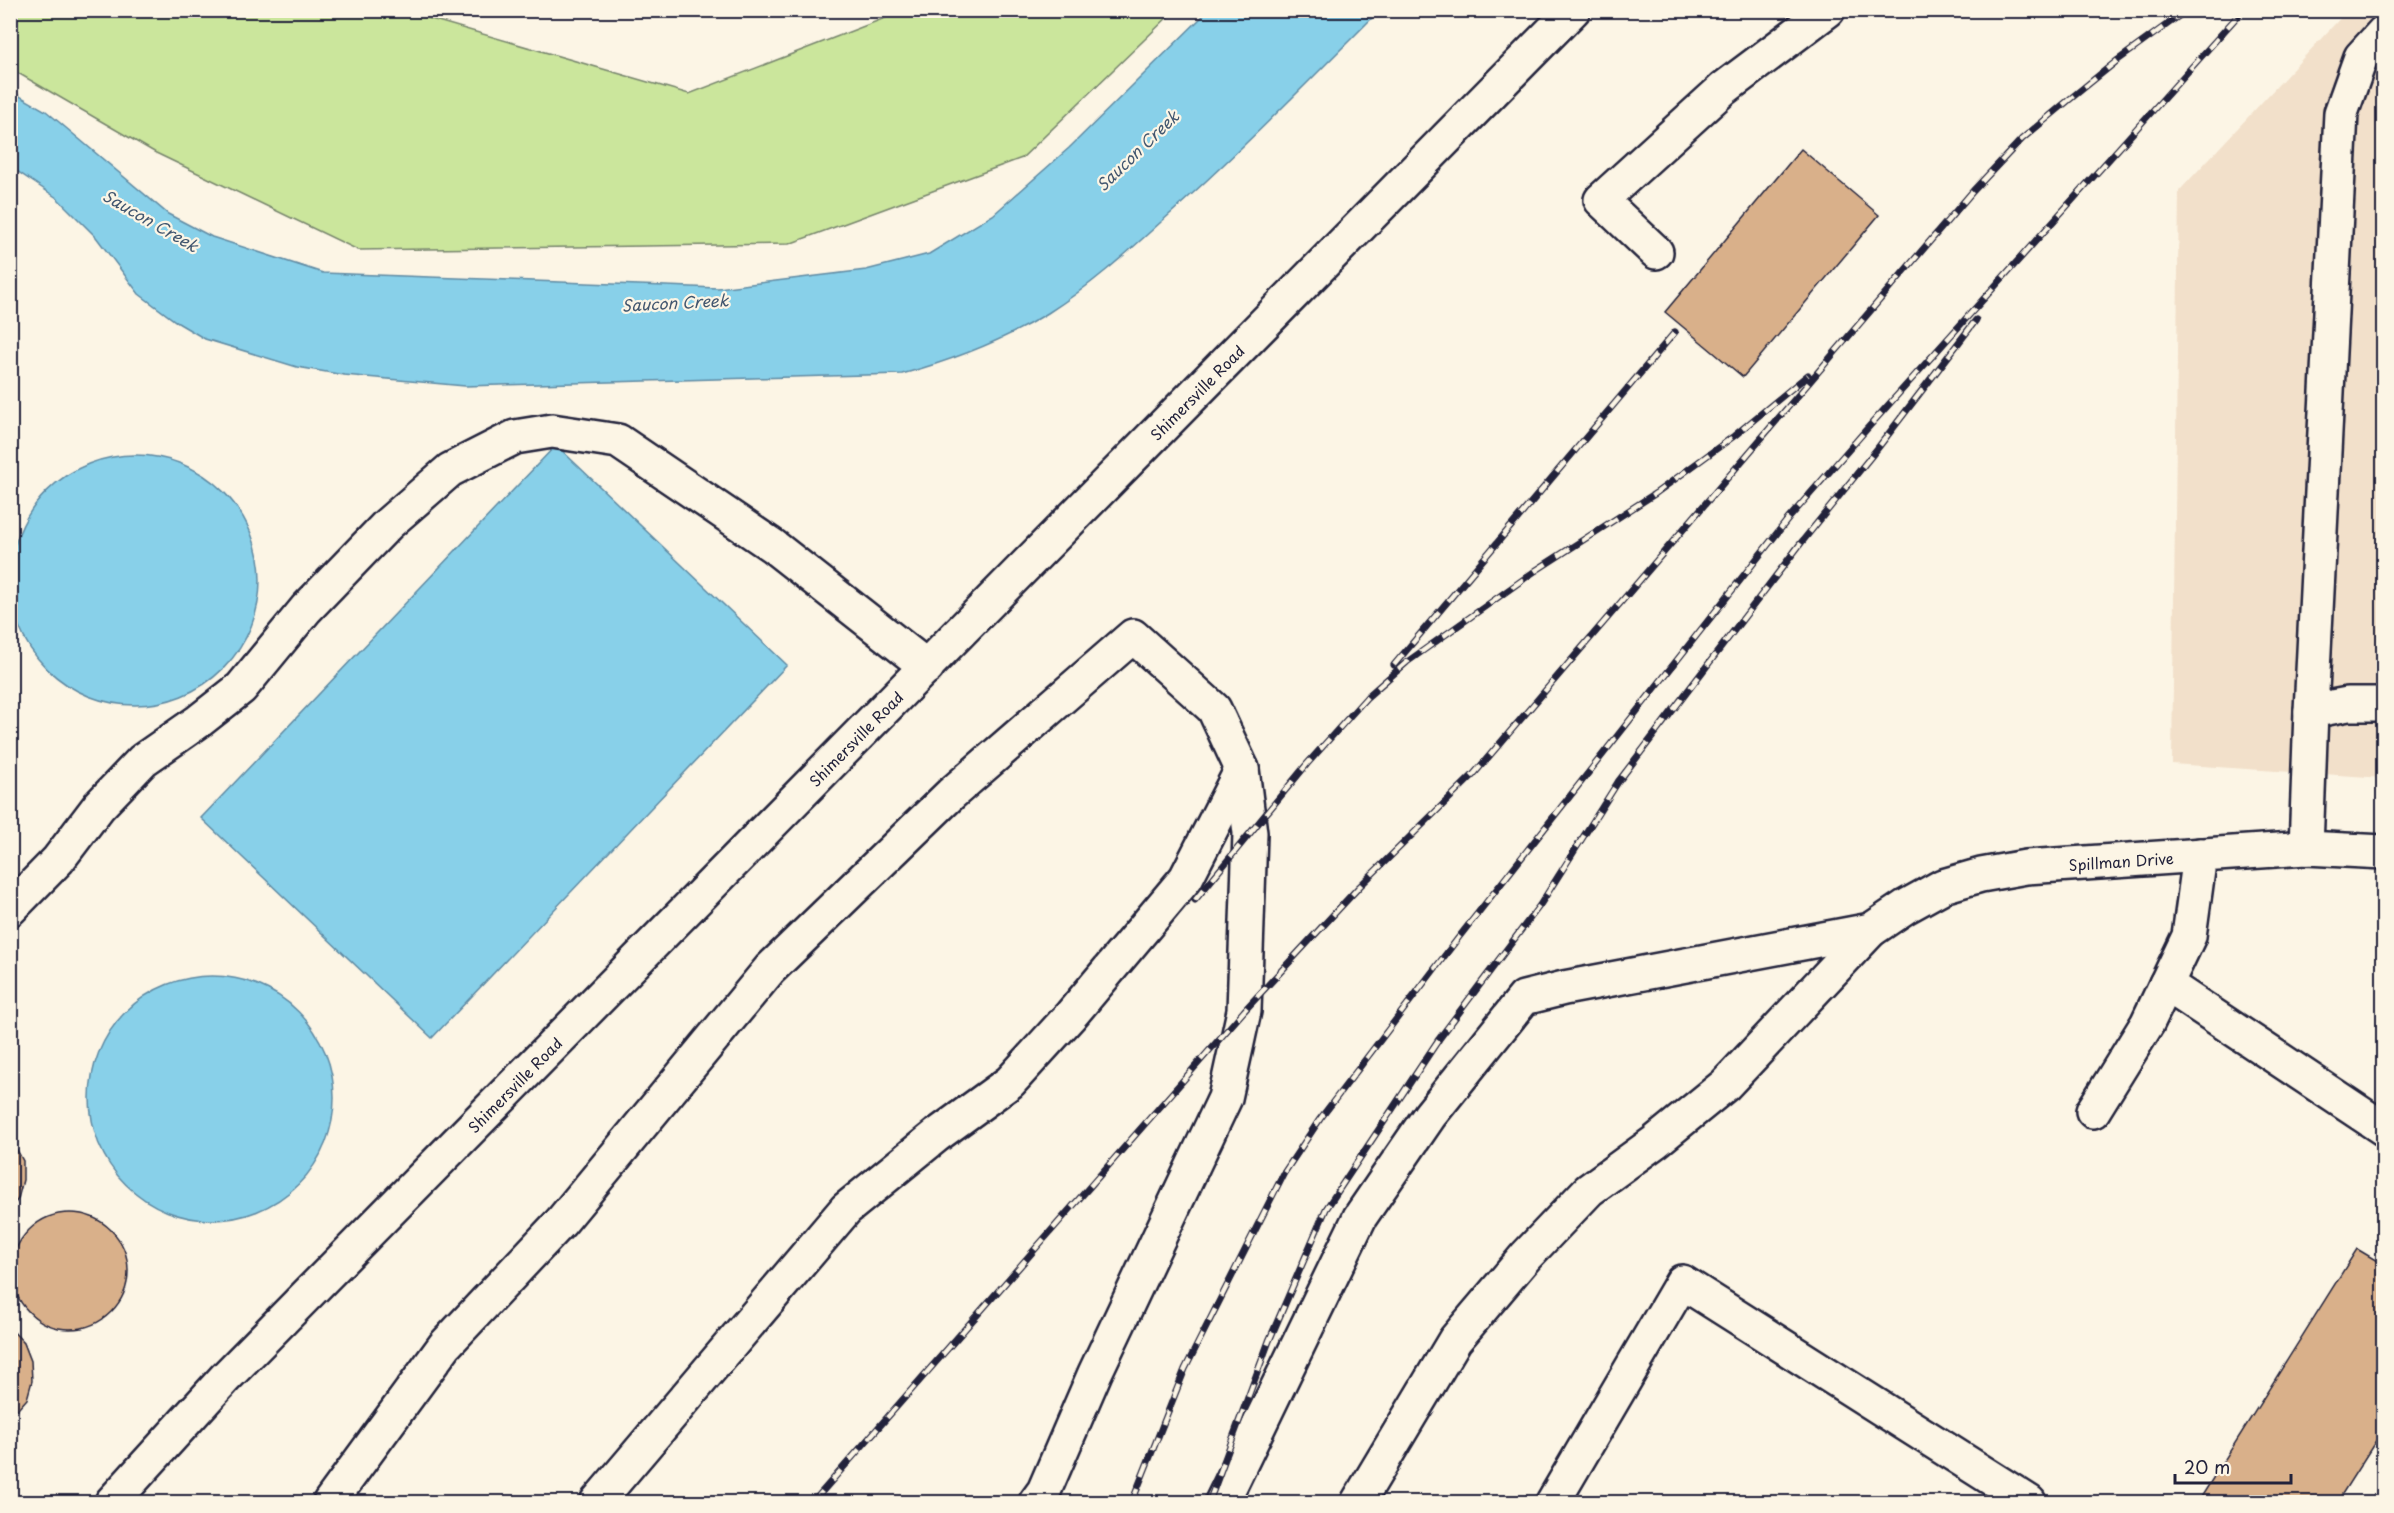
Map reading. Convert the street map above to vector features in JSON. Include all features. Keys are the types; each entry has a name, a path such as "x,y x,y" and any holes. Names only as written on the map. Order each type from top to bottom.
{"street":[{"name":"Shimersville Road","path":"112,1503 240,1363 1573,10"},
{"path":"1656,252 1601,200 1723,89 1828,10"},
{"path":"2306,848 2341,113 2361,57 2384,32"},
{"path":"10,909 58,860 99,806 143,760 241,688 306,609 388,524 450,470 515,437 552,431 618,441 773,546 927,667"},
{"path":"330,1503 445,1345 561,1222 770,969 951,794 1134,636 1214,709 1242,770 1250,833 1244,1011 1225,1098 1095,1373 1044,1491 1036,1503"},
{"path":"2312,711 2348,704 2384,704"},
{"path":"597,1503 846,1209 937,1135 1010,1082 1071,1015 1186,878 1242,770"},
{"name":"Spillman Drive","path":"1871,930 1905,907 1943,886 1981,875 2026,867 2306,848 2384,852"},
{"path":"2093,1111 2147,1024 2188,936 2200,855"},
{"path":"1222,1503 1360,1217 1430,1115 1524,998 1564,988 1871,930"},
{"path":"1358,1503 1455,1340 1526,1256 1589,1190 1655,1142 1725,1085 1871,930"},
{"path":"2166,984 2384,1129"},
{"path":"1553,1503 1682,1282 2029,1503"},
{"name":"Shimersville Road","path":"105,1503 141,1469"}],"shaded area":[{"path":"2347,11 2383,11 2383,778 2172,764 2179,191"}],"green space":[{"path":"400,10 689,94 903,11 1174,11 1022,158 789,244 358,250 156,153 11,69 11,11"}],"water":[{"name":"Saucon Creek","path":"1209,10 1379,11 1217,171 1107,270 1031,323 959,356 902,374 465,386 344,375 297,367 205,339 178,323 139,294 96,237 57,198 11,167 11,91 46,111 168,214 212,237 323,273 718,288 866,270 929,254 993,215 1069,148"},
{"path":"556,445 787,665 432,1038 201,818"},
{"path":"135,455 159,458 183,465 204,476 223,492 239,511 250,532 257,556 260,580 257,604 250,628 239,649 223,668 204,684 183,695 159,702 135,705 111,702 87,695 66,684 47,668 31,649 20,628 13,604 10,580 13,556 20,532 31,511 47,492 66,476 87,465 111,458"},
{"path":"200,976 224,976 247,981 270,990 290,1004 306,1020 325,1051 332,1074 334,1098 332,1122 320,1156 306,1176 290,1192 270,1206 247,1215 224,1220 200,1220 177,1215 154,1206 134,1192 118,1176 104,1156 95,1133 90,1110 90,1086 95,1063 104,1040 118,1020 134,1004 154,990 177,981"}],"building":[{"path":"1801,149 1879,215 1743,377 1665,312"},
{"path":"10,1137 23,1161 23,1180 18,1199 10,1210"},
{"path":"70,1213 92,1217 111,1230 124,1249 128,1271 124,1293 111,1312 92,1325 70,1329 48,1325 29,1312 16,1293 12,1271 16,1249 29,1230 48,1217"},
{"path":"2357,1249 2384,1265 2384,1428 2337,1502 2198,1502"},
{"path":"10,1328 24,1343 31,1361 32,1381 27,1399 10,1418"}],"railway":[{"path":"813,1502 1244,1011 1359,887 1473,775 1973,191 2022,139 2118,60 2187,10"},
{"path":"1132,1502 1185,1369 1284,1173 1320,1119 1459,937 1789,518 2243,10"},
{"path":"1209,1502 1269,1341 1326,1209 1439,1039 1540,905 1618,782 1976,320"},
{"path":"1394,665 1675,332"},
{"path":"1195,900 1307,764 1367,697 1407,662 1535,571 1656,493 1734,436 1808,375"}]}
